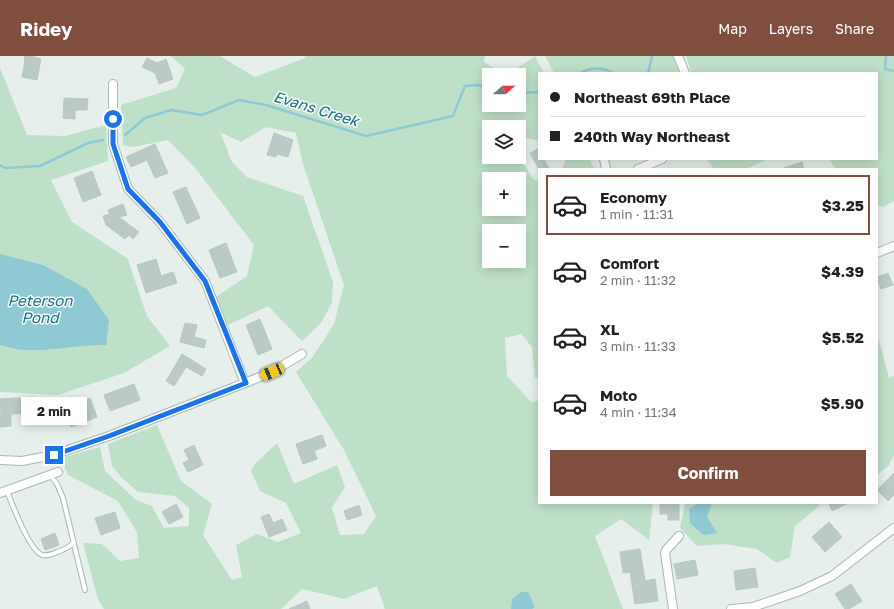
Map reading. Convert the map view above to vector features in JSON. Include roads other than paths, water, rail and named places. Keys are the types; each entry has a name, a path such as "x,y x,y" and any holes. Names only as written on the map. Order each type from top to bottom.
{"street":[{"path":"678,56 685,72"},
{"path":"113,84 113,144 128,189 160,222 205,281 246,383"},
{"path":"640,168 660,160"},
{"path":"878,253 894,246"},
{"path":"0,460 22,461 54,455 109,436 272,372 302,354"},
{"path":"3,492 58,472"},
{"path":"732,609 753,607 800,591 832,576 894,528"},
{"path":"673,609 665,553 679,536"}],"lane":[{"path":"50,475 57,484 63,498 85,590"},
{"path":"3,492 36,550 43,555 52,554 69,547 73,543"}],"water":[{"name":"Peterson Pond","path":"0,254 43,265 87,289 109,320 106,345 19,350 0,345"},
{"path":"696,504 712,504 707,517 717,533 703,535 690,523 689,509"},
{"path":"521,592 528,592 535,607 532,609 511,609 512,599"}],"waterway":[{"name":"Evans Creek","path":"648,72 652,56"},
{"name":"Evans Creek","path":"886,56 885,69 894,71"},
{"name":"Evans Creek","path":"582,72 597,68 611,72"},
{"name":"Evans Creek","path":"125,135 145,118 171,110 202,115 239,100 266,105 366,136 453,116 465,86 482,86"},
{"name":"Evans Creek","path":"526,93 538,92"},
{"name":"Evans Creek","path":"0,165 5,168 40,166 88,143 103,140"}]}
